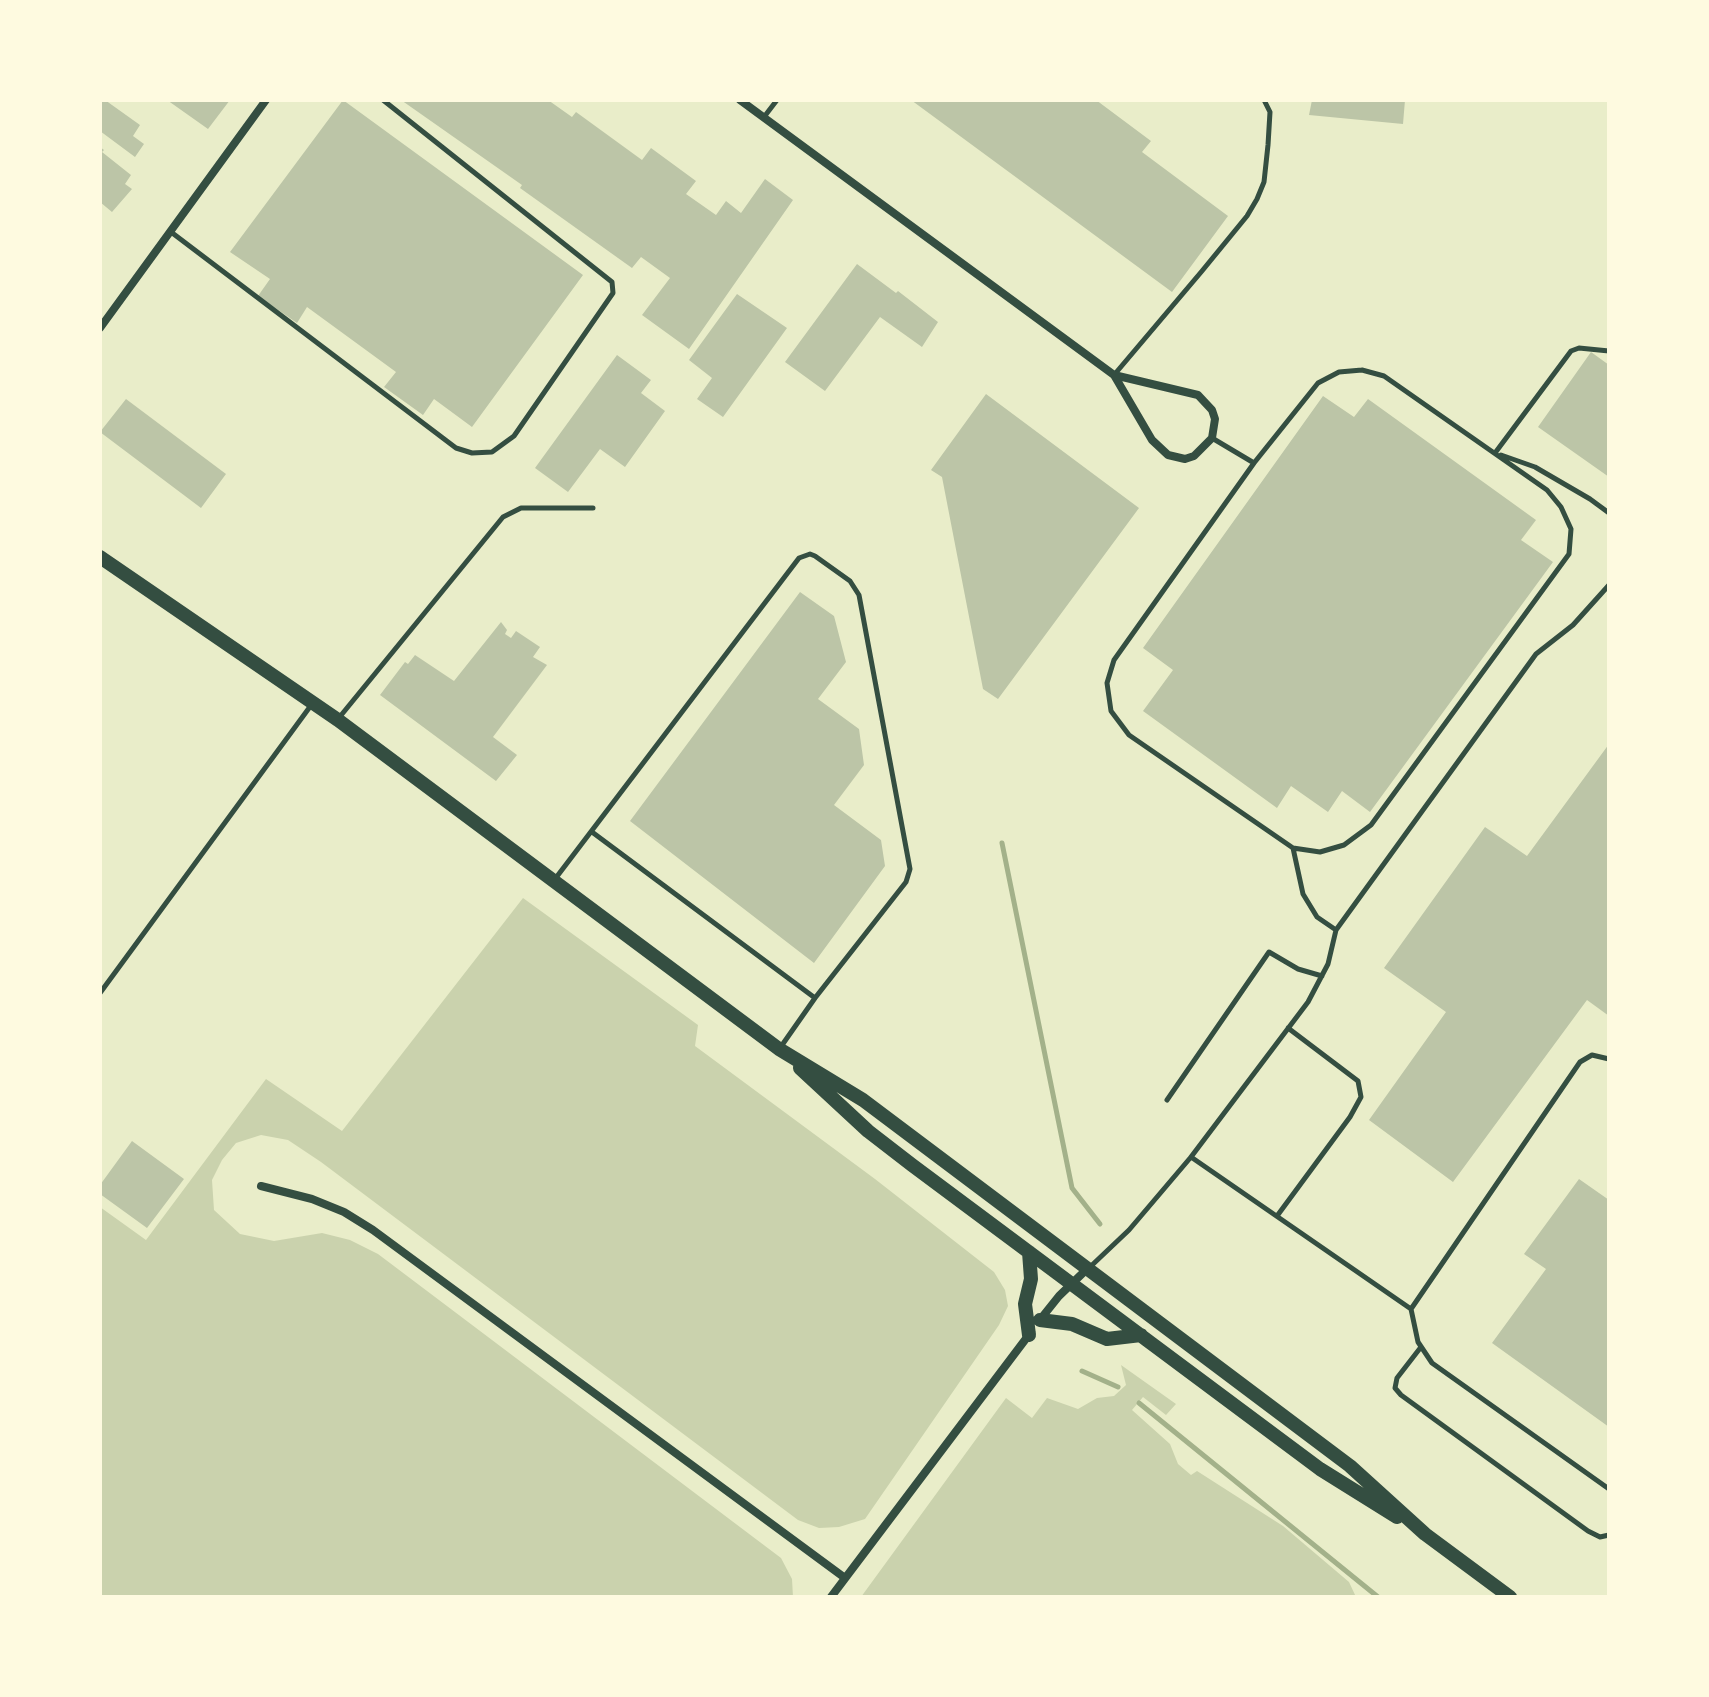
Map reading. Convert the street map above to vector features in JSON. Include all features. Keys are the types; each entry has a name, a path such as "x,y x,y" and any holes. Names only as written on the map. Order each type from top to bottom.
{"main road":[{"path":"100,557 338,720 779,1049 863,1100 1350,1466 1425,1534"},
{"path":"779,1049 868,1131 1029,1252 1342,1484 1425,1534 1510,1597"},
{"path":"1029,1252 1031,1279 1025,1304 1029,1335"},
{"path":"1040,1320 1072,1324 1107,1339 1141,1335"}],"street":[{"path":"100,328 266,100"},
{"path":"740,100 1114,375 1198,395 1215,419 1212,438 1194,456 1185,459 1168,455 1152,440 1114,375"},
{"path":"261,1186 312,1199 344,1212 373,1230 845,1578"},
{"path":"831,1597 1040,1320 1087,1269"}],"lane":[{"path":"170,231 456,448 472,453 492,452 514,436 613,293 612,282 383,100"},
{"path":"764,118 777,100"},
{"path":"1114,375 1247,216 1257,199 1264,182 1268,145 1270,112 1264,100"},
{"path":"1495,453 1571,351 1579,348 1609,351"},
{"path":"1362,370 1384,376 1495,453 1547,490 1561,507 1571,529 1569,554 1371,825 1344,845 1320,852 1293,848 1129,735 1111,711 1107,683 1114,660 1254,463 1318,383 1339,372 1362,370"},
{"path":"1212,438 1254,463"},
{"path":"1495,453 1535,467 1609,513"},
{"path":"338,720 503,517 521,508 593,508"},
{"path":"553,881 799,558 810,554 815,556 850,581 859,595 910,869 906,882 779,1049"},
{"path":"1087,1269 1129,1230 1191,1157 1308,1002 1328,964 1336,930 1536,654 1573,625 1609,585"},
{"path":"100,993 313,703"},
{"path":"592,832 815,998"},
{"path":"1293,848 1303,894 1317,917 1336,930"},
{"path":"1167,1100 1269,952 1298,969 1322,976"},
{"path":"1277,1216 1350,1117 1361,1097 1358,1081 1288,1028"},
{"path":"1411,1309 1580,1062 1592,1055 1609,1059"},
{"path":"1191,1157 1411,1309 1421,1347 1432,1363 1609,1489"},
{"path":"1421,1347 1397,1378 1395,1388 1401,1395 1588,1531 1600,1537 1609,1535"}],"green space":[{"path":"523,898 698,1025 695,1046 875,1179 994,1272 1005,1290 1008,1306 999,1325 865,1519 839,1527 819,1528 798,1520 321,1162 288,1140 261,1135 236,1143 222,1160 212,1180 214,1210 240,1234 274,1241 322,1233 350,1240 378,1254 781,1558 792,1579 793,1597 100,1597 100,1207 146,1240 266,1079 342,1131"},
{"path":"1121,1365 1176,1404 1166,1415 1143,1397 1132,1410 1170,1444 1178,1464 1191,1475 1197,1471 1283,1526 1349,1582 1356,1597 861,1597 1006,1398 1032,1418 1047,1398 1078,1409 1097,1398 1114,1396 1126,1385"}],"building":[{"path":"100,100 105,100 140,125 133,136 144,144 135,157 100,131"},
{"path":"167,100 230,100 208,129"},
{"path":"343,100 583,275 472,427 434,399 423,415 384,387 396,372 307,307 297,323 258,296 270,279 230,252"},
{"path":"401,100 548,100 572,117 576,112 642,160 651,148 696,181 686,194 716,215 726,201 741,213 765,179 793,200 689,349 642,315 670,278 641,257 632,268 520,188 522,185"},
{"path":"911,100 1096,100 1151,141 1142,152 1228,216 1172,292"},
{"path":"1312,100 1405,100 1403,124 1309,115"},
{"path":"100,147 131,175 125,184 132,189 112,212 100,202"},
{"path":"857,264 938,322 922,347 880,317 825,391 785,362"},
{"path":"737,294 787,328 723,417 697,399 712,378 689,360"},
{"path":"1591,352 1609,365 1609,477 1538,427"},
{"path":"617,355 651,380 641,393 665,411 625,467 600,449 568,492 535,468"},
{"path":"986,394 1139,508 998,699 983,689 942,477 931,470"},
{"path":"1323,396 1354,417 1368,399 1536,520 1521,540 1553,562 1370,812 1342,791 1328,812 1291,786 1277,808 1143,711 1173,670 1143,648"},
{"path":"126,399 226,474 201,508 100,432"},
{"path":"800,592 834,616 846,662 818,699 859,729 864,765 834,805 881,840 885,866 814,963 630,821"},
{"path":"501,622 507,630 505,634 511,638 516,631 540,647 533,657 547,665 493,737 517,755 496,781 380,695 405,662 408,664 415,655 454,681"},
{"path":"1609,744 1609,1016 1587,1000 1453,1182 1369,1120 1446,1012 1384,968 1485,827 1527,856"},
{"path":"132,1141 184,1179 147,1228 100,1194 100,1185"},
{"path":"1579,1179 1609,1200 1609,1427 1492,1343 1546,1269 1524,1254"}],"waterway":[{"path":"1002,843 1072,1188 1100,1224"},
{"path":"1082,1371 1118,1387"},
{"path":"1139,1403 1378,1597"}]}
